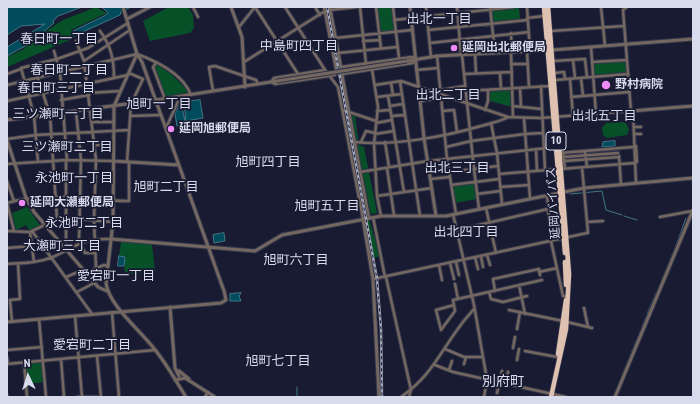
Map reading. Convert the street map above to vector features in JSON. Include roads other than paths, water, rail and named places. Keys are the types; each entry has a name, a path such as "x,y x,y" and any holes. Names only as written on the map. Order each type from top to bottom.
{"highway":[{"name":"延岡バイパス","path":"544,7 555,80 556,147 561,169"},
{"name":"延岡バイパス","path":"548,7 551,31 551,86 562,154 561,192 565,237 567,297 565,322 550,395"},
{"name":"延岡バイパス","path":"550,395 565,322"}],"street":[{"path":"7,322 221,303 226,300 156,100 137,54 123,7"},
{"path":"127,18 150,7"},
{"path":"193,7 198,18"},
{"path":"231,7 239,27 244,62 245,87"},
{"path":"239,27 255,7 276,42 298,74"},
{"path":"285,7 325,70 338,87 373,279 379,397"},
{"path":"315,7 320,15"},
{"path":"271,82 275,84 335,75 336,69 324,7"},
{"path":"366,64 358,7 330,8 341,67 366,64 399,58 412,57 415,59"},
{"path":"376,7 381,49"},
{"path":"393,7 399,58"},
{"path":"410,7 424,138 436,216"},
{"path":"426,7 431,57"},
{"path":"457,7 478,209"},
{"path":"475,7 476,11"},
{"path":"394,20 476,11 490,8 514,7"},
{"path":"527,7 529,32 529,87"},
{"path":"601,7 605,46"},
{"path":"627,7 623,8 629,92 635,134 634,163 636,183"},
{"path":"490,8 495,53"},
{"path":"244,62 325,11"},
{"path":"428,30 492,24 545,16"},
{"path":"7,74 88,48 128,23"},
{"path":"551,31 624,26"},
{"path":"84,61 131,30"},
{"path":"335,38 412,30"},
{"path":"100,31 105,37 114,59 114,78"},
{"path":"430,43 529,32"},
{"path":"511,33 513,117"},
{"path":"7,120 180,97 437,56 550,50 693,39"},
{"path":"363,41 380,40"},
{"path":"76,42 84,61 94,131 96,160 94,220 96,268"},
{"path":"338,53 397,47"},
{"path":"591,47 596,114"},
{"path":"54,51 60,72 60,89 67,160 66,250"},
{"path":"137,54 114,106 113,222 107,291 112,302 155,350 186,397"},
{"path":"7,85 137,54 156,63 181,81 191,95"},
{"path":"475,54 476,74"},
{"path":"437,56 447,159 457,230 472,296 487,380 484,397"},
{"path":"409,397 411,390 386,277 360,172 342,74 413,63 415,59"},
{"path":"553,61 585,59 587,77"},
{"path":"573,60 575,78"},
{"path":"592,62 627,60"},
{"path":"156,63 153,67 165,99"},
{"path":"511,64 528,64"},
{"path":"34,66 50,115 55,160 55,195 58,219"},
{"path":"213,92 209,67 215,66 256,80 258,84"},
{"path":"416,70 438,68"},
{"path":"21,69 35,117 38,162"},
{"path":"372,69 378,111 374,144 377,196 381,216"},
{"path":"271,82 274,78 325,70"},
{"path":"464,74 512,72"},
{"path":"554,73 564,72 565,79"},
{"path":"500,73 501,89"},
{"path":"7,101 128,74 142,79"},
{"path":"555,80 628,74"},
{"path":"14,231 7,203 14,201 26,198 55,195 113,201 128,201 128,162 131,104 142,79 147,76"},
{"path":"570,78 573,116"},
{"path":"581,78 583,96"},
{"path":"374,85 400,81 441,97 508,117 541,118 693,106"},
{"path":"400,81 420,216"},
{"path":"391,82 393,95"},
{"path":"440,90 465,86"},
{"path":"541,86 541,118 545,170"},
{"path":"466,91 551,86"},
{"path":"520,88 521,107"},
{"path":"485,110 488,101 488,90"},
{"path":"62,100 89,94 120,91"},
{"path":"571,97 629,92"},
{"path":"377,97 402,94"},
{"path":"388,96 404,192"},
{"path":"166,128 180,97"},
{"path":"420,101 441,97"},
{"path":"390,106 403,104"},
{"path":"513,106 541,109"},
{"path":"343,110 376,122 392,120"},
{"path":"378,111 390,110"},
{"path":"443,111 454,110 457,132"},
{"path":"76,111 81,160 80,242 85,253 95,253"},
{"path":"130,116 161,115"},
{"path":"392,116 404,115"},
{"path":"354,142 374,144 424,138 470,129 508,117"},
{"path":"524,118 530,198"},
{"path":"92,122 114,122"},
{"path":"491,123 495,138 502,204"},
{"path":"634,127 641,127"},
{"path":"107,291 101,289 94,283 34,212 26,198 7,140 36,135 129,130"},
{"path":"362,142 366,131 375,133 394,131"},
{"path":"446,146 471,141 542,133"},
{"path":"635,134 641,134"},
{"path":"385,142 394,215"},
{"path":"95,145 113,145"},
{"path":"562,154 634,146"},
{"path":"360,172 428,161 556,147"},
{"path":"618,148 620,185"},
{"path":"536,149 537,171"},
{"path":"585,151 587,167"},
{"path":"562,154 585,155 618,153"},
{"path":"561,169 564,161 562,154"},
{"path":"564,161 619,157"},
{"path":"7,164 55,160 96,160 179,165"},
{"path":"499,174 634,163"},
{"path":"449,172 498,166"},
{"path":"373,279 587,233 582,167"},
{"path":"430,179 450,177"},
{"path":"7,264 34,262 52,257 80,242 95,239 255,251 282,235 371,217 394,215 436,216 455,214 584,188 693,178"},
{"path":"451,185 499,179"},
{"path":"7,181 14,201"},
{"path":"500,187 529,185"},
{"path":"377,196 432,188"},
{"path":"477,194 500,191"},
{"path":"547,195 551,241 563,296 567,297"},
{"path":"486,208 496,253"},
{"path":"457,230 548,209"},
{"path":"660,217 693,209"},
{"path":"615,397 693,209"},
{"path":"7,231 31,231 44,224 58,219 67,218 113,222"},
{"path":"587,222 603,220"},
{"path":"31,231 34,262"},
{"path":"31,231 52,257 92,314"},
{"path":"7,248 32,246"},
{"path":"488,255 490,265"},
{"path":"481,256 483,267"},
{"path":"475,257 478,269"},
{"path":"456,262 459,275"},
{"path":"12,322 8,300 20,299 18,263"},
{"path":"450,263 454,279"},
{"path":"66,277 104,265 108,266"},
{"path":"439,265 442,280"},
{"path":"495,291 493,279 539,269 540,273 557,268"},
{"path":"454,305 436,310 441,330 455,311 454,305 453,300 542,280"},
{"path":"77,292 94,283"},
{"path":"455,284 458,299"},
{"path":"519,285 525,314"},
{"path":"489,292 491,299 503,302 527,296"},
{"path":"170,307 175,367 179,376"},
{"path":"584,308 588,327"},
{"path":"401,397 411,390 435,365 459,327 474,309"},
{"path":"509,310 592,328"},
{"path":"112,312 119,397"},
{"path":"517,329 520,312"},
{"path":"75,315 82,397"},
{"path":"39,319 46,397"},
{"path":"513,348 515,337"},
{"path":"7,350 42,347"},
{"path":"445,349 466,357 483,357"},
{"path":"516,360 519,349"},
{"path":"7,356 7,364 155,350"},
{"path":"525,351 557,357"},
{"path":"97,356 101,397"},
{"path":"464,364 466,357"},
{"path":"61,359 64,397"},
{"path":"449,370 452,361"},
{"path":"24,362 27,397"},
{"path":"435,365 487,380 550,395 566,397"},
{"path":"175,367 199,387"},
{"path":"497,393 502,371"},
{"path":"505,384 508,372"},
{"path":"175,380 179,376 186,376"},
{"path":"175,380 183,378 215,397"},
{"path":"205,397 208,392"},
{"path":"77,397 97,397"}],"water":[{"path":"7,7 82,7 58,16 53,21 54,23 27,45 7,56 7,47 45,24 21,26 7,35"},
{"path":"102,7 131,7 121,12 120,15 76,35 73,31 108,13"},
{"path":"200,100 203,118 186,121 184,102"},
{"path":"181,102 185,121 184,125 177,126 175,114"},
{"path":"615,141 615,146 602,147 603,142"},
{"path":"224,233 225,241 214,243 213,235"},
{"path":"119,256 125,257 124,266 118,266"},
{"path":"241,293 239,296 241,301 230,301 230,294"}],"waterway":[{"path":"570,194 602,191 606,210 622,215"},
{"path":"624,216 637,220"},
{"path":"674,251 686,218"},
{"path":"657,292 673,253"},
{"path":"647,314 654,298"},
{"path":"642,327 646,317"},
{"path":"638,337 641,330"},
{"path":"624,371 637,339"},
{"path":"297,387 297,397"}],"railway":[{"path":"327,7 377,279 381,329 382,397"}],"place":[{"name":"延岡出北郵便局","path":"454,48"},
{"name":"野村病院","path":"606,85"},
{"name":"延岡旭郵便局","path":"171,129"},
{"name":"延岡大瀬郵便局","path":"22,203"}],"district":[{"name":"出北一丁目","path":"439,20"},
{"name":"春日町一丁目","path":"59,40"},
{"name":"中島町四丁目","path":"299,47"},
{"name":"春日町二丁目","path":"69,71"},
{"name":"春日町三丁目","path":"56,89"},
{"name":"出北二丁目","path":"448,96"},
{"name":"旭町一丁目","path":"159,105"},
{"name":"三ツ瀬町一丁目","path":"58,115"},
{"name":"出北五丁目","path":"604,117"},
{"name":"三ツ瀬町二丁目","path":"67,148"},
{"name":"旭町四丁目","path":"268,163"},
{"name":"出北三丁目","path":"457,169"},
{"name":"永池町一丁目","path":"74,179"},
{"name":"旭町二丁目","path":"166,188"},
{"name":"旭町五丁目","path":"327,207"},
{"name":"永池町二丁目","path":"84,224"},
{"name":"出北四丁目","path":"466,233"},
{"name":"大瀬町三丁目","path":"62,247"},
{"name":"旭町六丁目","path":"296,261"},
{"name":"愛宕町一丁目","path":"116,277"},
{"name":"愛宕町二丁目","path":"92,346"},
{"name":"旭町七丁目","path":"278,362"},
{"name":"別府町","path":"503,382"}]}
